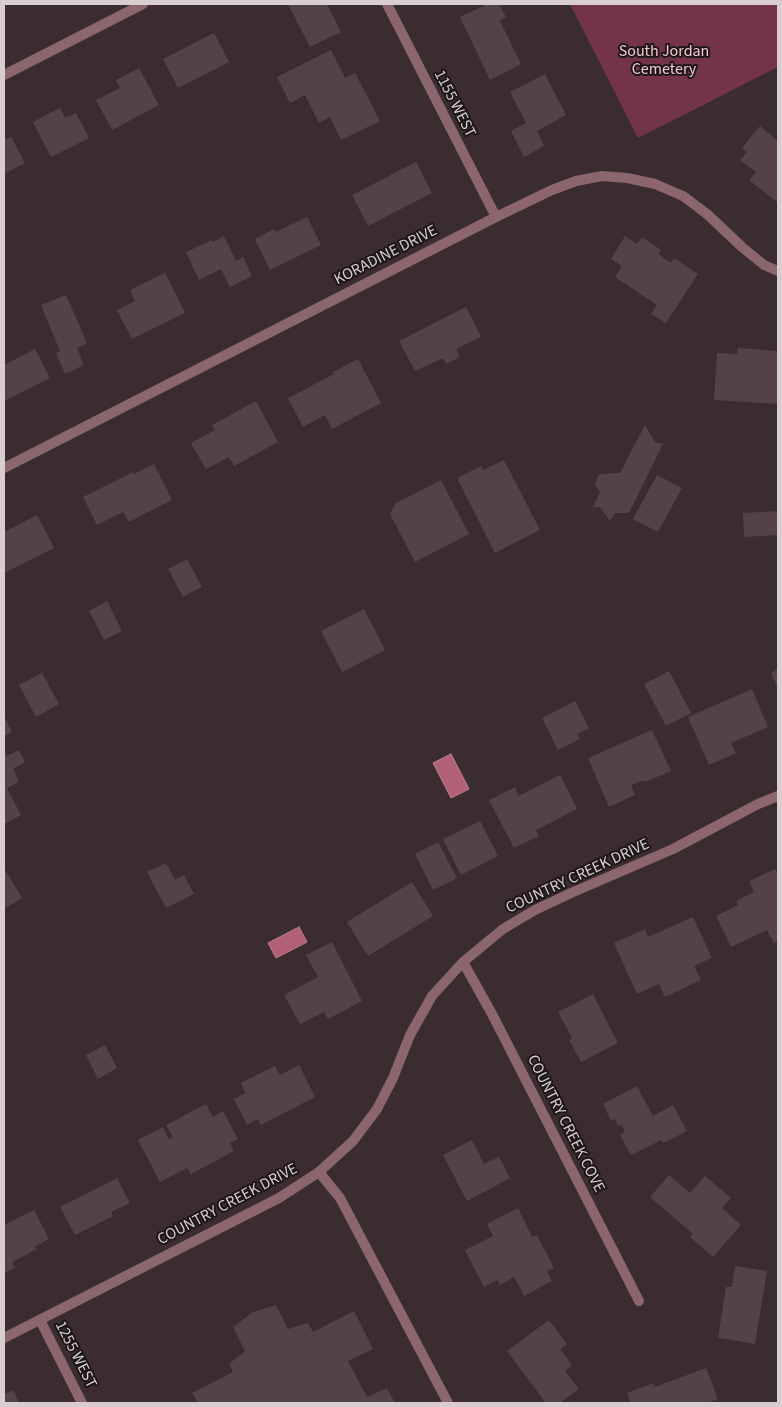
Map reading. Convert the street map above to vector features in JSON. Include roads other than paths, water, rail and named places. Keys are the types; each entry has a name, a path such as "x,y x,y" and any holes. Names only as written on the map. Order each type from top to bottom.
{"street":[{"path":"4,75 143,4"},
{"name":"1155 WEST","path":"387,4 496,217"},
{"name":"KORADINE DRIVE","path":"4,468 496,217 552,190 576,181 602,176 627,178 655,184 683,196 707,214 764,265 778,271"},
{"name":"COUNTRY CREEK DRIVE","path":"4,1338 279,1198 319,1172 353,1141 377,1109 393,1078 410,1035 432,996 464,962 503,929 535,910 673,849 758,804 778,796"},
{"name":"COUNTRY CREEK COVE","path":"464,962 639,1301"},
{"path":"319,1172 340,1198 448,1403"},
{"name":"1255 WEST","path":"40,1320 82,1403"}],"park label":[{"name":"South Jordan Cemetery","path":"664,61"}]}
